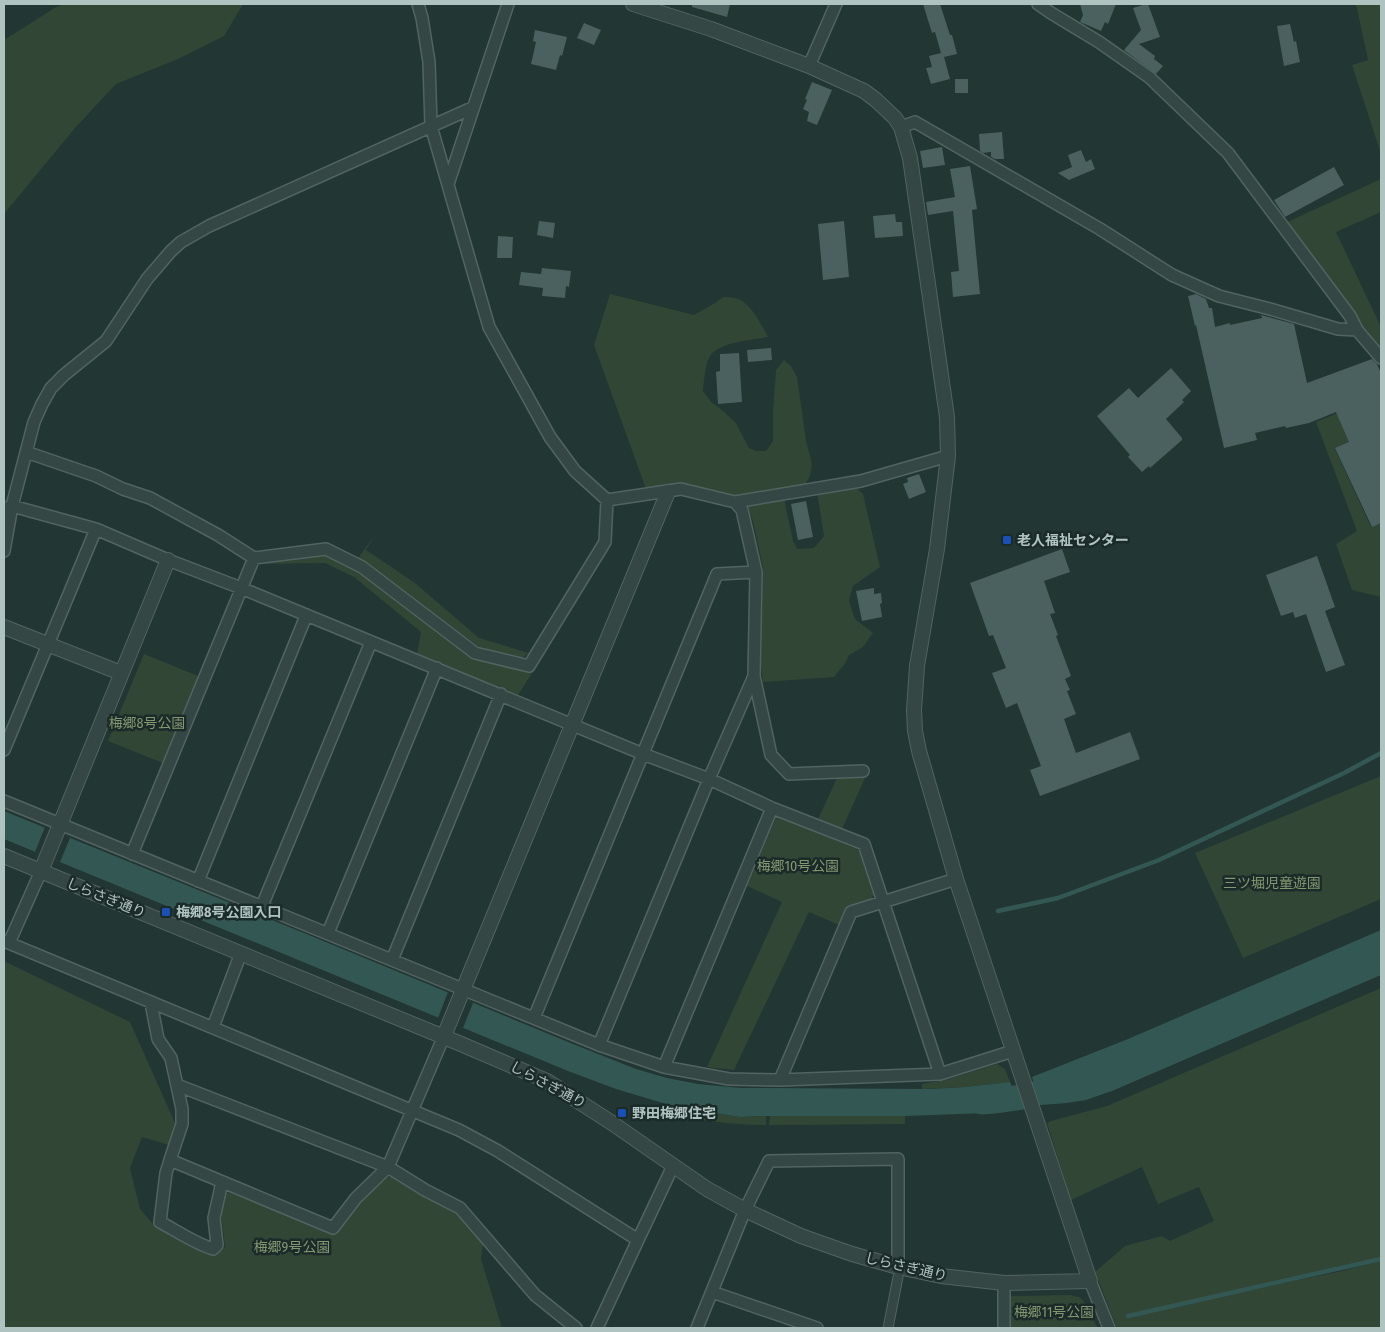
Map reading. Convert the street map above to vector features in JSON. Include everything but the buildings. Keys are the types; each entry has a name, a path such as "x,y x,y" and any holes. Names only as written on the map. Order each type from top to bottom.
{"street":[{"path":"418,4 422,18 428,62 431,126 489,327 550,436 574,471 607,500 681,489 735,502 861,481 948,456"},
{"path":"448,184 508,4"},
{"path":"633,4 711,29 809,66 864,92 876,100 895,118 901,127 912,167 947,417 948,456 938,549 917,666 914,710 915,731 956,879 1090,1281 1109,1328"},
{"path":"809,66 836,4"},
{"path":"1038,4 1099,42 1149,77 1228,153 1350,316 1357,330 1381,358"},
{"path":"4,551 8,508 34,422 42,404 51,388 64,375 106,341 147,279 171,251 181,242 209,226 472,108"},
{"path":"901,127 915,122 1100,229 1172,275 1218,296 1338,329 1357,330"},
{"path":"26,452 96,476 123,489 150,498 218,535 254,558 326,549 362,567 475,653 529,666 604,542 607,500"},
{"path":"170,1160 333,1228 356,1198 388,1167 450,1023 668,492"},
{"path":"735,502 742,510 756,572 754,676 771,755 789,774 863,770"},
{"path":"8,508 96,529 643,754 709,779 772,808 864,844 940,1074"},
{"path":"4,750 96,529"},
{"path":"132,854 254,558"},
{"path":"168,560 43,865 7,942 458,1130 498,1151 638,1240"},
{"path":"534,1018 717,574 756,572"},
{"path":"198,881 306,616"},
{"path":"4,627 121,673"},
{"path":"262,906 371,642"},
{"path":"328,934 437,668"},
{"path":"599,1045 709,779 754,676"},
{"path":"392,960 501,694"},
{"path":"4,717 15,722"},
{"path":"4,801 58,828 132,854 392,960 462,994 534,1018 599,1045 664,1067 729,1079 780,1080 940,1074 1013,1051"},
{"path":"664,1067 772,808"},
{"name":"しらさぎ通り","path":"4,856 43,865 241,953 444,1036 547,1081 592,1109 707,1189 801,1236 898,1272 1004,1284 1090,1281"},
{"path":"780,1080 851,912 956,879"},
{"path":"213,1027 241,953"},
{"path":"151,1003 158,1039 171,1058 182,1109 182,1124 166,1173 160,1222 197,1243 212,1249 217,1246 214,1218 222,1182"},
{"path":"178,1085 388,1167 425,1190 460,1208 535,1296 576,1328"},
{"path":"697,1328 746,1210 769,1161 898,1159 898,1272 888,1328"},
{"path":"596,1328 673,1166"},
{"path":"1004,1284 1004,1328"},
{"path":"712,1292 817,1328"}],"green space":[{"path":"64,4 243,4 224,36 178,59 116,84 75,128 4,214 4,40 56,7"},
{"path":"1356,4 1381,4 1381,154 1352,65 1368,60"},
{"path":"1381,179 1381,212 1336,232 1381,327 1381,350 1344,305 1285,223"},
{"path":"610,294 694,315 723,297 735,298 746,304 768,337 736,342 714,351 707,364 703,391 711,402 736,423 749,448 756,451 766,451 773,441 776,370 784,360 791,366 797,377 806,440 812,464 810,476 805,485 740,497 683,484 646,489 594,345"},
{"path":"1381,395 1381,412 1344,429 1349,442 1335,449 1371,527 1381,523 1381,597 1352,590 1336,544 1357,531 1316,422"},
{"path":"851,487 858,489 863,494 880,567 853,586 849,601 855,619 873,633 863,647 849,655 834,677 763,682 761,666 763,567 753,521 747,504 784,498 793,541 797,549 814,548 824,536 817,492"},
{"path":"375,535 366,550 415,583 479,638 529,653 522,658 479,647 358,558"},
{"path":"326,556 357,571 473,659 532,673 518,695 417,654 421,632 354,577 325,563 262,564"},
{"name":"梅郷8号公園","path":"144,654 198,676 163,763 108,741"},
{"name":"三ツ堀児童遊園","path":"1381,776 1381,899 1243,958 1195,853"},
{"path":"837,778 865,778 842,829 818,819"},
{"name":"梅郷10号公園","path":"780,817 859,850 874,894 871,900 845,908 839,925 809,912 734,1070 707,1067 782,902 747,886 775,820"},
{"name":"梅郷9号公園","path":"4,961 130,1022 175,1123 169,1145 142,1137 130,1168 140,1209 154,1225 205,1253 220,1251 225,1247 221,1214 224,1195 229,1192 333,1234 368,1191 376,1184 393,1176 420,1194 454,1212 463,1219 483,1242 481,1259 502,1328 4,1328"},
{"path":"1381,988 1381,1257 1235,1291 1242,1292 1381,1261 1381,1328 1117,1328 1095,1272 1125,1246 1162,1236 1170,1241 1214,1221 1199,1187 1158,1204 1142,1167 1071,1200 1047,1123 1107,1106"},
{"path":"997,1064 1005,1069 1010,1082 922,1089 922,1084 946,1080"},
{"path":"666,1105 741,1117 766,1116 766,1125 715,1122 664,1113"},
{"path":"770,1116 905,1116 905,1124 769,1125"},
{"name":"梅郷11号公園","path":"1071,1295 1082,1299 1098,1328 1010,1328 1010,1298 1012,1296"}],"water":[{"path":"4,811 636,1069 698,1084 741,1088 930,1089 1010,1082 1020,1109 986,1113 905,1116 741,1117 676,1107 616,1089 568,1071 4,839"},
{"path":"1381,930 1381,975 1112,1091 1086,1100 1041,1105 1032,1077 1128,1039"}],"pier":[{"path":"45,827 70,838 60,862 35,852"},
{"path":"448,992 473,1003 463,1028 438,1018"}],"waterway":[{"path":"998,911 1058,898 1159,860 1344,773 1381,753"},
{"path":"982,1102 1027,1096 1069,1082"},
{"path":"1128,1316 1381,1259"}],"place":[{"name":"老人福祉センター","path":"1007,540"},
{"name":"梅郷8号公園入口","path":"166,912"},
{"name":"野田梅郷住宅","path":"622,1113"}]}
